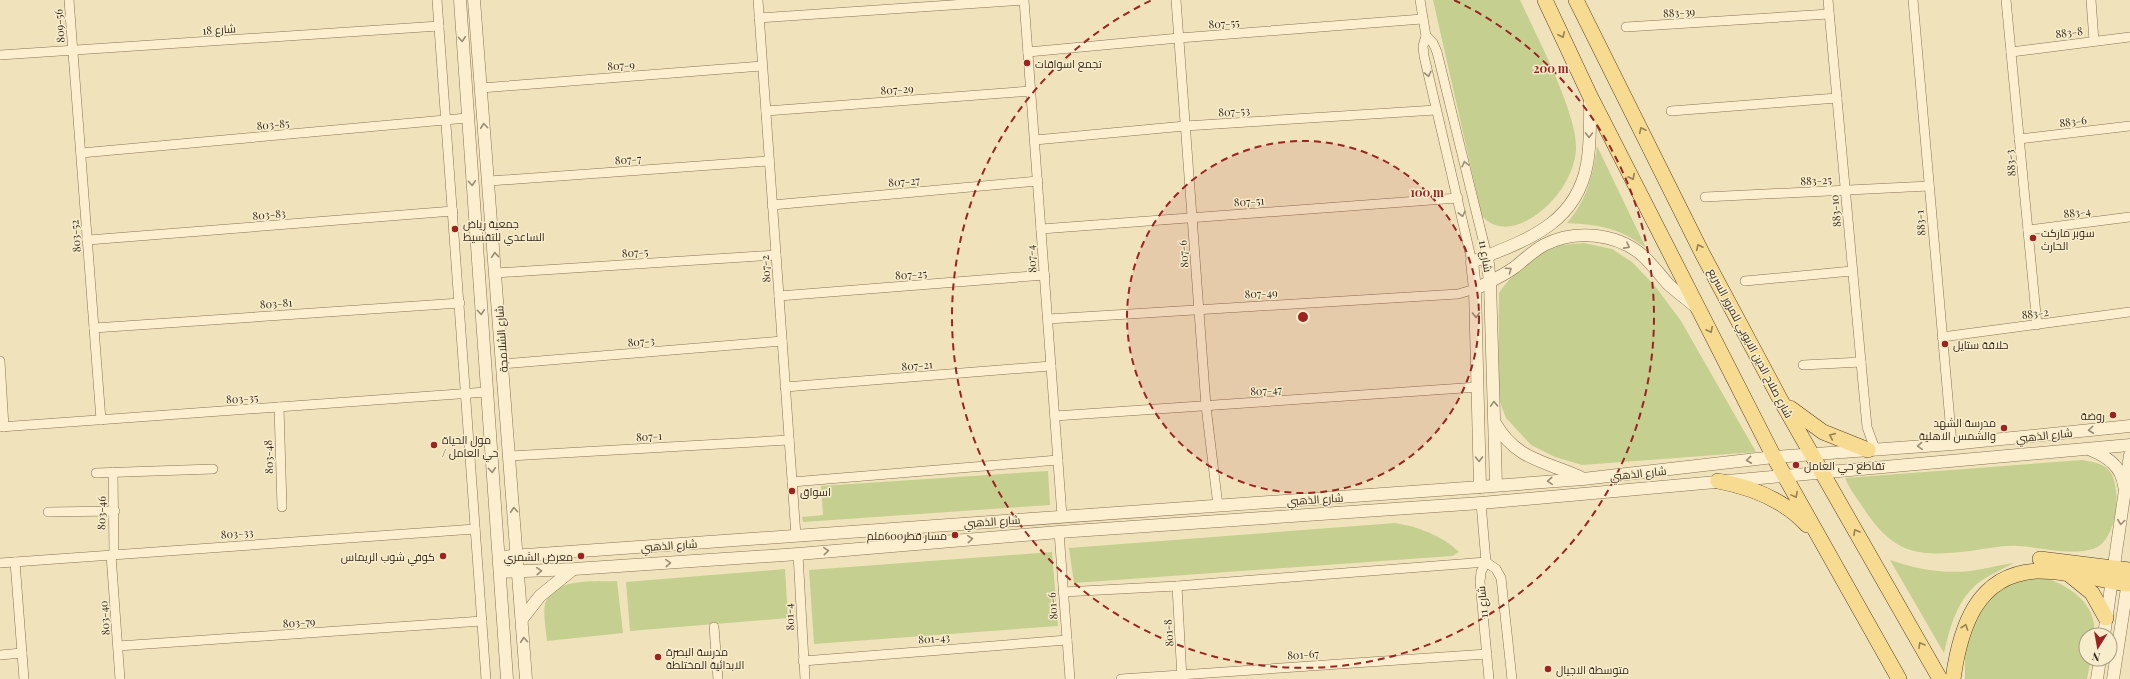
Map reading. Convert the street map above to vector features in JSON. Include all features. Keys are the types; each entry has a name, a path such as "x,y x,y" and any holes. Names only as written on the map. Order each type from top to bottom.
{"main road":[{"path":"1545,0 1590,96 1774,457 1817,536 1899,679"},
{"name":"شارع صلاح الدين الايوبي للمرور السريع","path":"1576,0 1702,253 1780,399 1813,454 1940,679"},
{"path":"1780,399 1800,417 1822,432 1871,449"},
{"path":"1718,481 1741,485 1763,493 1802,519 1817,536"},
{"path":"2040,559 2128,577"},
{"path":"1953,679 1959,646 1968,618 1977,603 1985,594 2004,580 2022,573 2047,572 2070,575 2114,575"},
{"path":"2070,575 2092,593 2106,618"}],"street":[{"name":"809-56","path":"70,0 73,50"},
{"path":"437,0 486,679"},
{"name":"شارع الشلامجة","path":"460,0 507,679"},
{"name":"شارع الشلامجة","path":"474,0 518,556 526,679"},
{"name":"807-2","path":"758,0 796,536"},
{"path":"759,18 1024,0"},
{"name":"807-4","path":"1024,0 1062,516"},
{"name":"807-6","path":"1176,0 1206,406 1218,506"},
{"name":"شارع 11","path":"1420,0 1422,20 1426,36 1423,51 1472,262 1475,289 1480,487"},
{"name":"883-10","path":"1828,0 1860,362 1867,427 1871,449"},
{"name":"883-1","path":"1913,0 1952,444"},
{"name":"883-3","path":"2006,0 2037,325"},
{"path":"2091,0 2094,41"},
{"name":"883-39","path":"1626,27 1829,14"},
{"name":"807-55","path":"1028,52 1179,38 1422,20"},
{"name":"شارع 18","path":"0,55 439,26"},
{"name":"شارع 11","path":"1426,36 1433,43 1438,52 1487,256 1490,282 1496,485"},
{"name":"883-8","path":"2011,52 2130,37"},
{"name":"803-52","path":"73,50 101,420"},
{"name":"807-9","path":"481,88 762,66"},
{"name":"807-29","path":"766,111 1031,91"},
{"path":"1472,262 1540,233 1558,220 1574,199 1580,188 1588,164 1590,96"},
{"path":"1671,111 1837,98"},
{"name":"807-53","path":"1035,140 1185,126 1436,110"},
{"name":"803-85","path":"81,153 467,118"},
{"name":"883-6","path":"2019,139 2130,126"},
{"name":"807-7","path":"489,181 769,161"},
{"name":"807-27","path":"772,206 1038,181"},
{"name":"883-25","path":"1705,197 1929,186"},
{"name":"807-51","path":"1041,229 1458,198"},
{"name":"803-83","path":"88,240 453,211"},
{"name":"883-4","path":"2028,230 2130,217"},
{"path":"1475,289 1490,282 1535,251 1554,240 1574,236 1594,236 1619,242 1636,251 1650,262 1675,290 1699,310"},
{"name":"807-5","path":"496,273 776,255"},
{"path":"1745,281 1852,271"},
{"name":"807-25","path":"779,296 1045,276"},
{"name":"807-49","path":"1048,319 1458,294 1475,289"},
{"name":"803-81","path":"94,328 460,303"},
{"name":"883-2","path":"1942,337 2130,312"},
{"name":"807-3","path":"503,364 782,342"},
{"path":"0,361 2,427"},
{"path":"1803,365 1860,362"},
{"name":"807-21","path":"785,388 1051,366"},
{"name":"807-47","path":"1055,416 1478,387"},
{"name":"803-35","path":"2,427 486,392"},
{"name":"803-48","path":"279,407 282,507"},
{"path":"1495,422 1502,435 1524,455 1538,462 1583,479"},
{"name":"شارع الذهبي","path":"499,557 1583,479 1774,457 1952,444 2130,426"},
{"name":"807-1","path":"510,456 789,440"},
{"name":"شارع الذهبي","path":"500,572 574,569 798,554 1059,532 1481,503 1822,471 2090,450 2130,445"},
{"path":"2090,450 2104,455 2113,463 2122,477 2126,494"},
{"path":"2105,627 2126,494 2130,455"},
{"path":"792,482 1058,460"},
{"path":"96,473 213,469"},
{"name":"803-46","path":"113,472 115,511 112,530 113,555"},
{"name":"شارع 11","path":"1481,503 1486,562 1481,572 1480,582 1489,679"},
{"path":"48,512 115,511"},
{"name":"803-33","path":"0,563 475,528"},
{"name":"801-6","path":"1059,532 1070,679"},
{"name":"801-4","path":"798,554 805,679"},
{"name":"803-40","path":"113,555 120,679"},
{"path":"15,562 24,679"},
{"path":"1063,592 1177,586 1486,562 1496,569 1501,578 1512,679"},
{"path":"2113,679 2130,567"},
{"path":"522,619 550,586 574,569"},
{"name":"801-8","path":"1177,586 1182,676"},
{"name":"803-79","path":"118,646 482,621"},
{"path":"714,627 718,679"},
{"name":"801-43","path":"803,661 1067,640"},
{"path":"0,655 22,653"},
{"name":"801-67","path":"1121,679 1487,654"},
{"path":"2097,679 2099,667"}],"green space":[{"path":"1433,0 1520,0 1555,75 1570,116 1575,135 1576,150 1574,161 1566,181 1553,200 1537,214 1522,223 1504,227 1498,226 1487,221 1482,216"},
{"path":"1597,146 1646,248 1617,231 1608,228 1567,223 1580,205 1588,187"},
{"path":"1584,243 1612,249 1632,262 1655,286 1681,321 1756,452 1582,465 1555,457 1531,445 1506,418 1498,397 1499,293 1516,272 1540,253 1556,246"},
{"path":"2082,460 2105,467 2111,473 2116,490 2116,511 2110,532 2099,546 2091,549 2071,552 2012,546 1951,553 1921,552 1908,549 1885,535 1848,485 1845,478"},
{"path":"1048,471 1050,505 803,522 802,517 823,515 821,486"},
{"path":"1395,523 1421,529 1437,536 1459,552 1452,556 1074,583 1069,548"},
{"path":"1052,552 1058,626 814,644 809,570"},
{"path":"1890,560 1910,566 1949,572 1970,571 2014,563 1981,581 1966,596 1960,604 1952,623 1944,653"},
{"path":"785,569 788,618 630,631 626,582"},
{"path":"2042,577 2052,580 2071,590 2086,605 2091,614 2094,627 2078,627 2078,667 2089,667 2087,679 1965,679 1965,647 1974,617 2004,584"},
{"path":"617,581 623,633 547,641 544,608 549,595 556,589 565,585 576,583"}],"place":[{"name":"تجمع اسواقات","path":"1027,63"},
{"name":"جمعية رياض الساعدي للتقسيط","path":"455,229"},
{"name":"سوبر ماركت الحارث","path":"2033,238"},
{"name":"حلاقة ستايل","path":"1945,344"},
{"name":"روضة","path":"2113,415"},
{"name":"مدرسة الشهد والشمس الاهلية","path":"2004,428"},
{"name":"مول الحياة / حي العامل","path":"434,445"},
{"name":"تقاطع حي العامل","path":"1796,465"},
{"name":"اسواق","path":"792,491"},
{"name":"مسار قطر600ملم","path":"955,535"},
{"name":"كوفي شوب الريماس","path":"443,556"},
{"name":"معرض الشمري","path":"581,556"},
{"name":"مدرسة البصرة الابدائية المختلطة","path":"658,657"},
{"name":"متوسطة الاجيال","path":"1548,669"}]}
